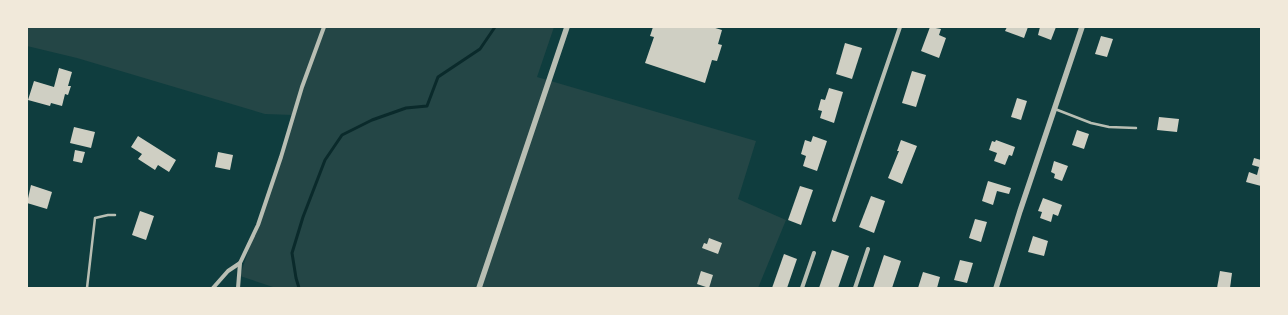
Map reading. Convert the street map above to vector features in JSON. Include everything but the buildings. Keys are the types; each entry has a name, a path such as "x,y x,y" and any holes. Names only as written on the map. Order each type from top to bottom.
{"street":[{"path":"238,288 240,263 258,225 302,87 324,27"},
{"path":"479,288 567,27"},
{"path":"834,220 900,27"},
{"path":"996,288 1020,211 1082,27"},
{"path":"855,288 868,249"},
{"path":"802,288 814,253"},
{"path":"213,288 228,271 240,263"}],"lane":[{"path":"1054,109 1109,127 1136,128"},
{"path":"87,288 95,218 115,215"}],"shaded area":[{"path":"27,27 554,27 537,77 756,141 738,199 786,220 758,288 276,288 240,276 293,115 265,114 77,58 27,46"}],"waterway":[{"path":"299,288 292,253 303,217 325,160 342,135 372,120 406,108 427,106 438,77 480,49 495,27"}]}
